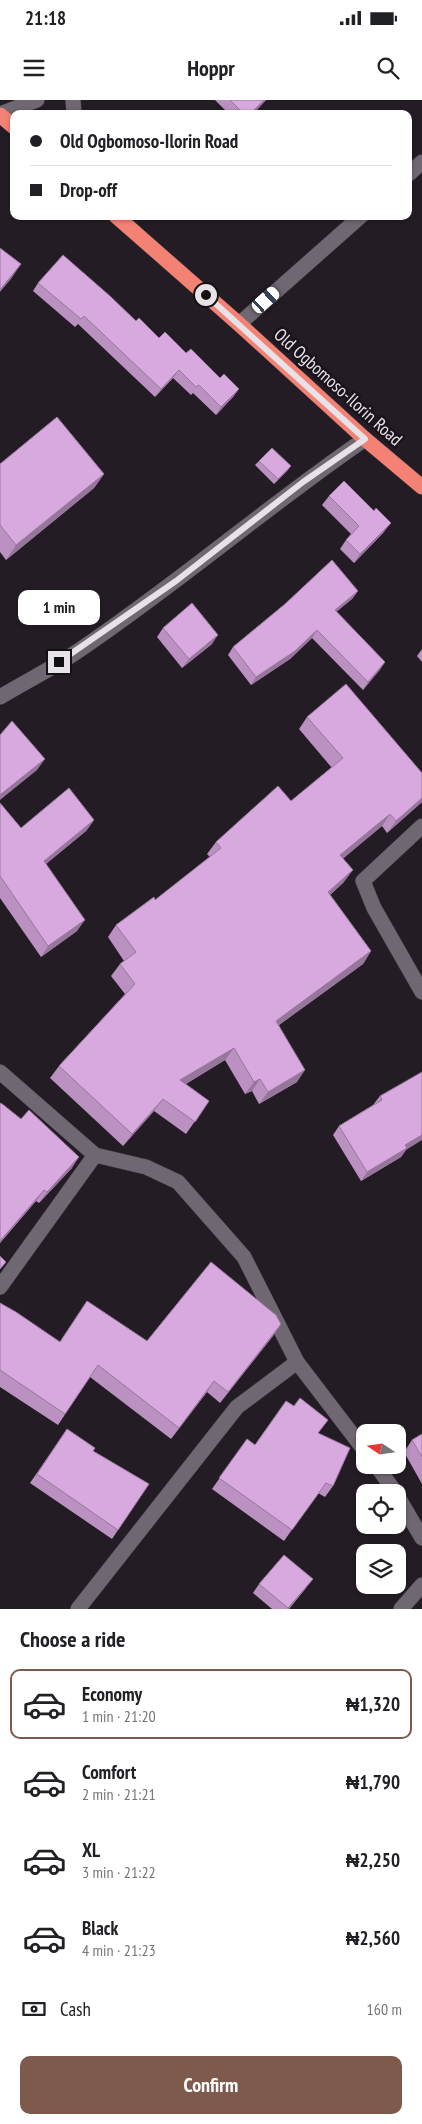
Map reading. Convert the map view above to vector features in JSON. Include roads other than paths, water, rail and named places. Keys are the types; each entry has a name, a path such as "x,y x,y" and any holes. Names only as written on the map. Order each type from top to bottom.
{"highway":[{"path":"0,114 10,123"},
{"name":"Old Ogbomoso-Ilorin Road","path":"121,220 239,324 365,439 422,487"}],"street":[{"path":"11,110 37,100"},
{"path":"412,171 422,162"},
{"path":"239,324 356,220"},
{"path":"0,697 82,648 176,581 303,482 365,439"},
{"path":"422,826 363,881 374,908 422,992"},
{"path":"0,1072 95,1155 146,1167 178,1182 244,1257 297,1362 356,1439"},
{"path":"0,1287 95,1155"},
{"path":"78,1609 237,1407 297,1362"},
{"path":"406,1510 422,1538"},
{"path":"401,1609 422,1585"}]}
